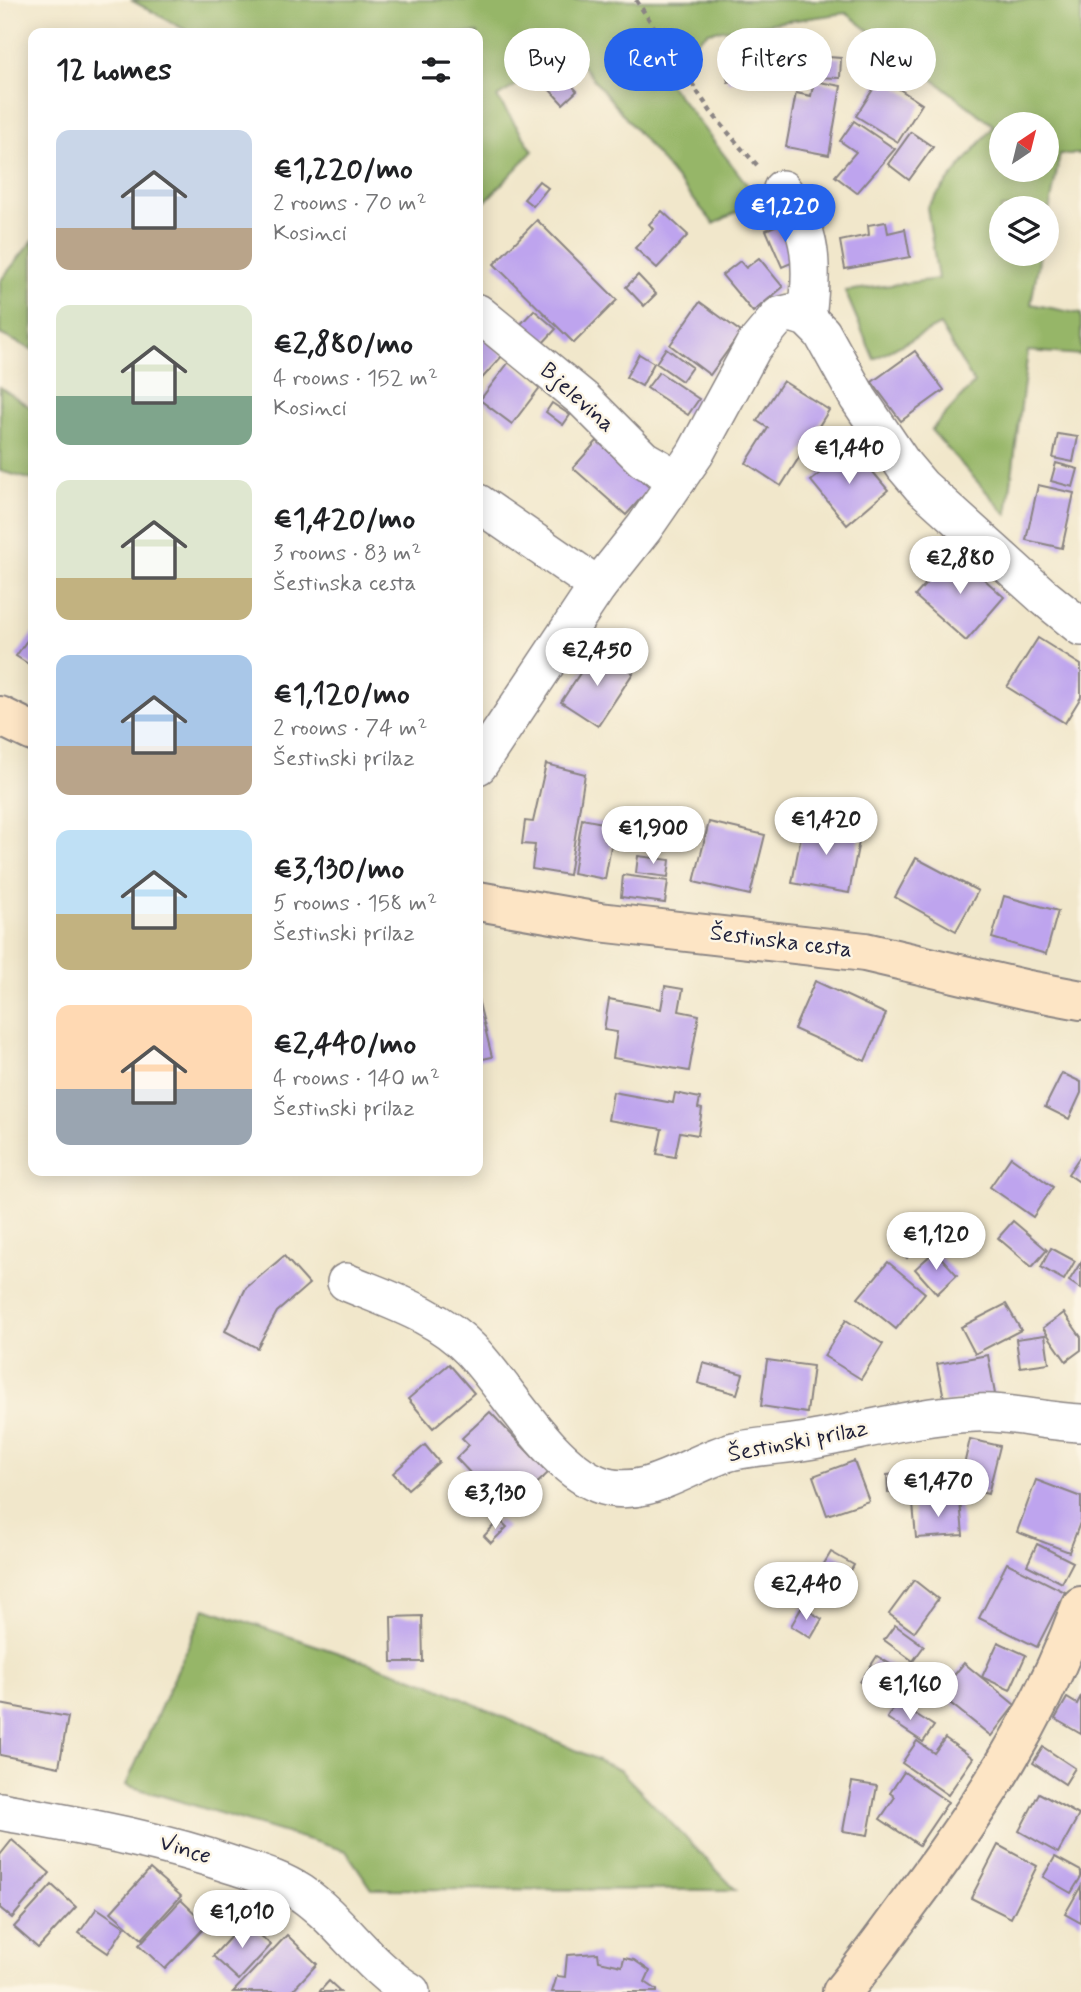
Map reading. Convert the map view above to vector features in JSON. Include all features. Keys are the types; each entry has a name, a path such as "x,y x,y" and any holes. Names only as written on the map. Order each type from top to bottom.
{"main road":[{"path":"0,716 28,730"},
{"name":"Šestinska cesta","path":"483,902 599,922 865,952 1081,1000"},
{"path":"842,1992 946,1854 1023,1735 1060,1662 1081,1606"}],"street":[{"path":"782,189 802,220 808,239 811,285 807,318"},
{"path":"483,758 598,586 651,519 678,479 710,429 753,347 767,327 779,316 791,313 807,318 822,333 877,428 921,485 1044,597 1081,627"},
{"name":"Bjelevina","path":"483,317 583,400 643,459 678,479"},
{"path":"483,506 598,586"},
{"name":"Šestinski prilaz","path":"346,1282 427,1316 449,1330 470,1349 558,1454 583,1475 615,1489 627,1489 662,1480 732,1452 945,1416 979,1412 1059,1423 1081,1423"},
{"name":"Vince","path":"0,1811 137,1836 269,1877 301,1893 346,1932 372,1962 397,1984 411,1992"}],"path":[{"path":"636,0 728,133 782,189"}],"green space":[{"path":"131,0 1081,0 1081,154 1060,154 1059,159 1059,112 989,112 989,122 936,82 936,28 866,28 846,13 737,28 717,28 717,31 703,36 703,28 604,28 604,91 675,91 759,200 714,224 590,75 590,28 504,28 504,91 507,91 497,97 533,151 483,204 483,28 182,28"},
{"path":"989,132 989,182 1055,182 1052,196 989,196 989,266 1038,266 1031,304 1081,314 1081,355 1028,351 1007,515 931,430 974,383 940,325 874,359 845,291 938,279 927,207"},
{"path":"28,246 28,348 0,334 0,281"},
{"path":"0,387 28,406 28,479 0,471"},
{"path":"205,1608 428,1683 620,1770 736,1890 372,1889 346,1851 126,1785"}],"building":[{"path":"832,57 841,58 840,78 832,78"},
{"path":"832,84 841,86 829,155 786,147 796,93 811,96 812,91 832,91"},
{"path":"551,91 577,91 563,104"},
{"path":"872,91 902,91 922,104 898,142 856,116"},
{"path":"854,121 895,149 857,193 835,176 856,152 840,141"},
{"path":"911,132 933,147 909,180 888,164"},
{"path":"539,181 548,188 533,206 524,199"},
{"path":"662,211 688,235 657,268 635,248 653,229 649,224"},
{"path":"537,220 617,300 574,343 494,264"},
{"path":"788,220 805,257 782,267 766,230"},
{"path":"886,222 888,233 905,229 910,257 845,269 840,241 869,235 868,225"},
{"path":"759,258 783,287 753,312 722,275 740,261 746,268"},
{"path":"638,275 656,294 644,306 626,287"},
{"path":"700,302 741,332 710,375 670,345"},
{"path":"534,310 556,329 540,346 518,327"},
{"path":"483,337 503,355 483,377"},
{"path":"666,348 692,367 682,381 656,363"},
{"path":"915,351 944,390 901,421 872,382"},
{"path":"639,354 654,363 642,386 626,377"},
{"path":"509,362 541,386 512,424 483,402 483,396"},
{"path":"659,372 699,399 688,415 647,388"},
{"path":"783,381 829,410 781,486 746,463 768,428 757,421"},
{"path":"552,403 570,415 563,425 546,412"},
{"path":"1058,434 1078,437 1073,462 1053,458"},
{"path":"597,441 650,488 626,515 573,468"},
{"path":"852,447 888,490 847,525 811,481"},
{"path":"1056,463 1078,469 1073,487 1051,481"},
{"path":"1038,485 1074,493 1062,548 1026,540"},
{"path":"954,552 1004,597 966,641 915,596"},
{"path":"1038,638 1081,665 1081,697 1065,723 1007,687"},
{"path":"28,639 28,664 16,656"},
{"path":"596,649 633,673 598,726 561,702"},
{"path":"546,764 585,774 569,875 532,869 535,845 522,844 525,821 533,822"},
{"path":"582,819 608,824 605,840 612,841 605,879 573,873"},
{"path":"804,820 861,831 849,893 792,883"},
{"path":"709,822 765,835 750,895 694,882"},
{"path":"638,856 670,860 668,877 636,873"},
{"path":"916,858 978,891 956,931 895,897"},
{"path":"623,875 668,881 665,903 621,897"},
{"path":"1004,896 1058,911 1046,954 992,938"},
{"path":"815,981 886,1014 865,1061 794,1029"},
{"path":"665,986 683,989 679,1011 699,1015 689,1071 613,1058 617,1032 604,1030 609,999 661,1009"},
{"path":"483,1020 492,1057 483,1059"},
{"path":"1062,1073 1081,1082 1081,1093 1069,1119 1045,1107"},
{"path":"613,1092 673,1103 675,1093 700,1098 698,1108 702,1109 698,1135 680,1132 675,1157 657,1154 662,1129 608,1120"},
{"path":"1081,1155 1081,1183 1068,1174"},
{"path":"1011,1157 1053,1187 1033,1217 990,1187"},
{"path":"1013,1221 1047,1250 1032,1267 998,1238"},
{"path":"907,1228 922,1240 907,1258 892,1246"},
{"path":"1051,1248 1075,1261 1064,1280 1041,1267"},
{"path":"935,1251 957,1275 937,1294 915,1269"},
{"path":"284,1256 309,1284 277,1312 257,1348 225,1331 246,1288"},
{"path":"888,1262 925,1293 896,1329 858,1298"},
{"path":"1081,1262 1081,1289 1069,1281"},
{"path":"1006,1304 1021,1330 975,1354 961,1327"},
{"path":"1064,1313 1081,1337 1081,1350 1066,1361 1043,1328"},
{"path":"846,1320 883,1344 861,1379 824,1356"},
{"path":"1045,1335 1049,1363 1020,1367 1016,1339"},
{"path":"988,1355 995,1394 945,1403 937,1364"},
{"path":"767,1360 813,1366 807,1413 761,1406"},
{"path":"703,1363 743,1374 737,1394 698,1383"},
{"path":"449,1364 474,1393 433,1428 408,1399"},
{"path":"490,1412 548,1473 507,1512 456,1458 469,1445 462,1438"},
{"path":"970,1439 1000,1446 988,1494 959,1487"},
{"path":"425,1445 439,1462 408,1489 393,1473"},
{"path":"854,1461 869,1501 827,1515 813,1476"},
{"path":"926,1472 927,1490 888,1493 887,1475"},
{"path":"1036,1480 1081,1497 1081,1520 1069,1552 1017,1532"},
{"path":"960,1501 963,1535 916,1538 913,1504"},
{"path":"499,1520 507,1527 491,1543 484,1536"},
{"path":"1037,1544 1073,1562 1062,1583 1027,1565"},
{"path":"831,1552 854,1565 833,1601 810,1587"},
{"path":"1007,1563 1065,1592 1037,1647 979,1618"},
{"path":"914,1580 938,1599 914,1632 889,1614"},
{"path":"802,1607 822,1619 811,1638 791,1626"},
{"path":"422,1616 423,1662 392,1662 391,1617"},
{"path":"895,1625 924,1646 913,1661 884,1640"},
{"path":"998,1642 1026,1655 1010,1690 982,1677"},
{"path":"877,1656 900,1670 884,1697 860,1682"},
{"path":"964,1663 1015,1705 991,1736 939,1694"},
{"path":"1081,1696 1081,1734 1055,1719 1067,1698 1077,1704"},
{"path":"897,1702 934,1726 923,1742 887,1718"},
{"path":"0,1704 68,1717 59,1767 0,1755"},
{"path":"945,1738 973,1758 948,1795 902,1763 917,1741 934,1753"},
{"path":"1043,1747 1075,1768 1065,1784 1033,1763"},
{"path":"904,1772 948,1802 919,1845 880,1819 895,1797 890,1793"},
{"path":"852,1782 877,1786 868,1835 843,1831"},
{"path":"1039,1793 1079,1815 1058,1853 1019,1831"},
{"path":"12,1840 50,1873 12,1918 0,1908 0,1855"},
{"path":"998,1845 1037,1866 1011,1918 971,1898"},
{"path":"1055,1857 1081,1871 1081,1877 1071,1893 1043,1877"},
{"path":"150,1869 181,1896 142,1939 111,1912"},
{"path":"52,1885 76,1907 38,1948 14,1927"},
{"path":"1081,1886 1081,1923 1065,1914"},
{"path":"181,1900 207,1925 165,1969 139,1945"},
{"path":"97,1908 125,1927 108,1953 79,1933"},
{"path":"245,1921 271,1945 239,1980 213,1956"},
{"path":"287,1935 317,1964 291,1992 233,1992"},
{"path":"598,1953 599,1961 622,1966 624,1958 634,1960 650,1971 645,1982 657,1992 552,1992 557,1976 565,1977 567,1955"},
{"path":"329,1981 341,1992 319,1992"}]}
